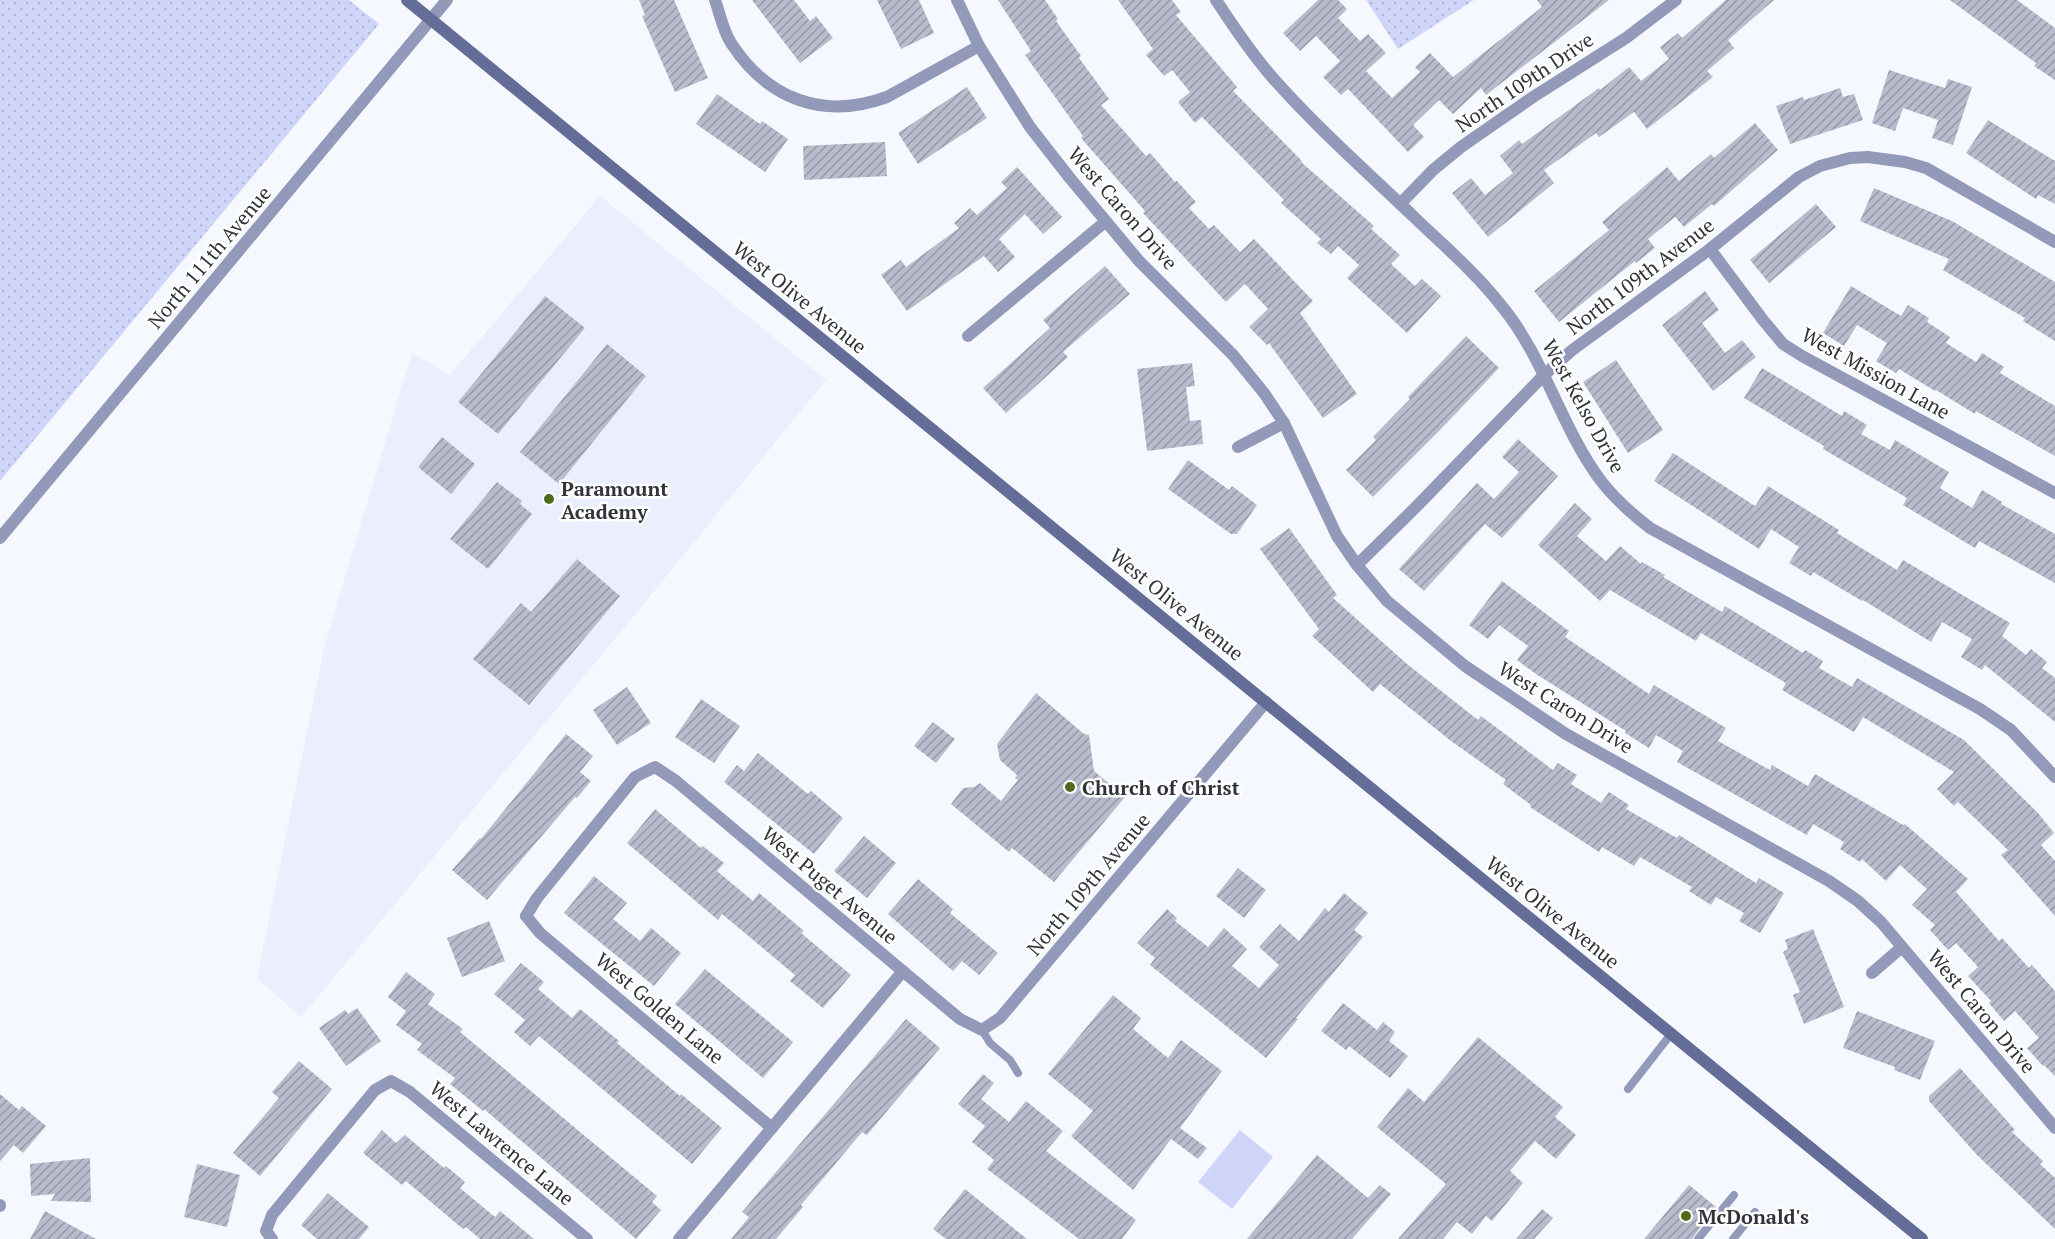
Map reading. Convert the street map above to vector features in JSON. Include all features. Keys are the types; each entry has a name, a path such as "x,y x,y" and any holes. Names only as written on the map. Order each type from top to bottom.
{"main road":[{"name":"West Olive Avenue","path":"407,0 1922,1239"}],"street":[{"name":"North 111th Avenue","path":"0,538 447,0"},
{"path":"715,0 729,42 750,67 774,88 792,99 811,105 848,106 879,100 979,46"},
{"name":"West Caron Drive","path":"957,0 979,46 1030,127 1139,261 1233,355 1264,393 1284,423 1337,537 1387,601 1474,672 1566,734 1829,881 1858,901 1881,922 2055,1128"},
{"name":"West Kelso Drive","path":"1216,0 1271,76 1320,128 1468,268 1501,304 1524,338 1580,447 1601,481 1626,509 1650,528 1980,709 2011,730 2055,777"},
{"name":"North 109th Drive","path":"1400,204 1433,170 1461,147 1533,97 1626,38 1676,0"},
{"name":"North 109th Avenue","path":"1357,565 1544,375 1571,351 1710,249 1799,177 1820,166 1850,158 1868,157 1905,162 1926,168 2055,242"},
{"path":"968,336 1105,222"},
{"name":"West Mission Lane","path":"1710,249 1783,344 2055,493"},
{"path":"1238,447 1284,423"},
{"name":"North 109th Avenue","path":"982,1030 1000,1018 1266,702"},
{"name":"West Puget Avenue","path":"655,767 685,789 960,1018 982,1030"},
{"name":"West Golden Lane","path":"655,767 635,777 537,898 526,916 540,933 772,1128"},
{"name":"West Caron Drive","path":"1872,973 1902,947"},
{"path":"679,1239 903,971"},
{"name":"West Lawrence Lane","path":"269,1235 272,1215 375,1090 391,1081 410,1092 587,1239"}],"lane":[{"path":"982,1030 990,1043 1010,1060 1018,1073"},
{"path":"1628,1089 1671,1034"},
{"path":"1698,1239 1734,1195"},
{"path":"1733,1239 1755,1212"}],"shaded area":[{"path":"0,0 349,0 379,24 0,481"},
{"path":"1366,0 1474,0 1398,49"},
{"name":"Paramount Academy","path":"600,196 826,380 301,1017 257,978 325,644 412,353 450,375"},
{"path":"1240,1130 1273,1157 1232,1209 1198,1182"}],"building":[{"path":"639,0 674,0 708,78 675,92 642,16 645,15"},
{"path":"752,0 794,0 810,21 816,16 833,38 800,63"},
{"path":"877,0 919,0 934,33 901,49"},
{"path":"998,0 1045,0 1058,19 1056,21 1081,56 1079,58 1109,99 1101,105 1146,156 1150,153 1196,202 1189,208 1209,229 1214,225 1240,252 1254,239 1313,301 1300,313 1357,394 1323,418 1269,343 1267,345 1249,327 1268,309 1245,284 1226,302 1143,213 1145,211 1081,138 1083,136 1025,55 1031,51"},
{"path":"1118,0 1172,0 1181,12 1176,15 1237,87 1233,91 1301,162 1374,226 1371,229 1400,255 1391,264 1415,286 1422,279 1441,296 1407,333 1347,278 1359,265 1338,246 1331,254 1317,243 1321,239 1281,203 1284,200 1202,117 1195,123 1178,102 1190,92 1172,70 1164,76 1146,55 1153,49"},
{"path":"1318,0 1338,0 1347,9 1338,18 1360,41 1368,34 1386,53 1366,71 1392,98 1420,72 1415,67 1430,53 1453,77 1542,7 1537,0 1609,0 1486,95 1481,88 1453,114 1439,100 1413,125 1424,137 1408,152 1348,89 1341,95 1323,77 1340,61 1316,36 1300,51 1283,33"},
{"path":"1726,0 1774,0 1728,40 1734,48 1707,71 1713,77 1647,129 1634,112 1599,137 1596,133 1544,170 1554,183 1488,237 1452,193 1471,178 1485,195 1513,173 1500,156 1519,140 1522,144 1629,67 1641,81 1669,59 1660,47 1678,33 1682,38"},
{"path":"1950,0 2017,0 2055,28 2055,80 2034,66 2036,63"},
{"path":"1889,70 1945,88 1948,79 1972,87 1953,145 1932,138 1938,120 1903,108 1895,131 1872,123"},
{"path":"967,87 987,118 918,164 898,133"},
{"path":"1840,88 1843,97 1854,94 1863,120 1790,144 1776,106 1803,97 1804,100"},
{"path":"717,94 760,124 762,121 788,139 765,172 696,124"},
{"path":"1988,120 2055,161 2055,204 2038,195 2036,199 1966,153"},
{"path":"1755,123 1778,150 1714,206 1712,204 1684,227 1675,217 1648,239 1655,248 1636,263 1635,261 1559,322 1534,291 1609,230 1602,222 1667,167 1679,181 1711,154 1714,158"},
{"path":"885,142 887,176 804,180 803,146"},
{"path":"1017,167 1062,217 1043,234 1025,214 999,239 1015,257 998,272 984,256 907,311 881,275 901,260 906,267 959,228 954,223 970,208 977,215 1007,188 1001,182"},
{"path":"1874,188 1952,221 2055,282 2055,341 2023,321 2025,318 1943,270 1949,259 1860,221"},
{"path":"1816,204 1836,227 1769,283 1750,260"},
{"path":"1105,266 1130,294 1063,352 1068,357 1006,413 983,388 1050,328 1043,320"},
{"path":"1851,286 1901,316 1908,305 1929,318 1927,322 1950,337 1946,343 1976,362 1982,353 2004,367 2000,373 2055,406 2055,456 1976,411 1975,414 1899,369 1896,373 1876,361 1887,343 1857,325 1844,346 1823,333"},
{"path":"1705,291 1719,310 1702,323 1725,353 1742,340 1756,357 1713,391 1662,325"},
{"path":"545,296 585,328 498,434 458,402"},
{"path":"1466,336 1499,368 1373,497 1346,470 1376,440 1373,437 1410,399 1408,397"},
{"path":"607,344 646,376 559,484 520,452"},
{"path":"1616,360 1663,430 1628,453 1583,382"},
{"path":"1192,363 1195,386 1186,387 1190,421 1201,420 1203,444 1147,451 1137,369"},
{"path":"1762,368 1842,416 1844,411 1867,425 1861,434 1890,450 1895,440 1949,472 1940,488 1972,508 1982,490 2002,502 2001,504 2055,534 2055,583 1979,541 1975,548 1903,505 1907,498 1823,449 1824,446 1744,398"},
{"path":"442,437 475,464 451,494 418,467"},
{"path":"1518,439 1558,476 1502,538 1485,524 1424,591 1399,569 1477,483 1494,499 1519,472 1502,457"},
{"path":"1673,453 1755,506 1768,486 1839,530 1837,533 1897,570 1903,560 2010,623 2002,636 2026,655 2031,649 2047,662 2042,668 2055,678 2055,722 1985,665 1982,670 1961,657 1972,639 1942,622 1931,642 1813,572 1811,576 1789,563 1799,547 1771,529 1759,549 1654,481"},
{"path":"1188,460 1229,490 1232,486 1257,505 1237,534 1231,534 1168,489"},
{"path":"497,482 522,501 520,504 532,514 488,569 450,539"},
{"path":"1575,503 1592,519 1577,536 1606,561 1620,546 1641,564 1642,562 1665,575 1663,577 1722,612 1725,606 1803,653 1805,650 1823,661 1819,668 1852,687 1857,678 1964,740 2038,813 2054,833 2041,845 2055,861 2055,916 2001,855 2008,850 1958,802 1954,806 1937,789 1954,772 1863,717 1854,732 1782,690 1786,683 1701,633 1696,641 1610,590 1600,601 1538,545"},
{"path":"1289,528 1337,595 1333,598 1407,664 1478,720 1481,716 1553,770 1558,763 1577,775 1571,784 1601,803 1609,792 1629,805 1626,809 1677,838 1679,835 1756,883 1759,878 1784,893 1760,933 1739,921 1744,913 1716,897 1711,905 1689,891 1692,887 1640,857 1634,866 1602,847 1599,852 1530,807 1531,805 1503,784 1506,780 1451,741 1380,684 1373,692 1312,636 1319,629 1260,549"},
{"path":"577,559 620,596 529,705 473,659 521,603 531,612"},
{"path":"1502,581 1569,631 1565,637 1649,694 1654,685 1726,728 1718,741 1770,770 1772,765 1808,786 1815,774 1903,825 1905,824 1968,879 1956,892 1999,941 2002,938 2029,968 2032,965 2055,991 2055,1076 2027,1048 2039,1038 2015,1011 2004,1021 1989,1003 1991,1001 1968,976 1978,967 1956,943 1948,950 1930,930 1935,925 1912,905 1927,889 1900,865 1886,881 1862,859 1860,862 1840,849 1844,842 1813,824 1807,835 1677,762 1683,751 1656,735 1649,748 1625,733 1626,731 1517,660 1528,646 1499,625 1488,639 1469,625"},
{"path":"627,687 651,723 617,745 593,710"},
{"name":"Church of Christ","path":"1036,693 1084,734 1089,735 1094,771 1125,797 1054,882 1012,848 1009,852 951,804 963,788 974,787 980,783 1001,801 1018,780 1015,778 1017,775 1000,760 997,744"},
{"path":"701,699 740,726 714,763 675,737"},
{"path":"933,722 955,739 936,763 914,746"},
{"path":"566,734 593,756 580,772 591,781 487,900 452,870 481,839"},
{"path":"758,753 808,794 811,791 843,818 814,854 724,782 737,765 744,771"},
{"path":"655,809 701,848 703,846 724,863 717,871 753,901 759,893 804,931 801,933 851,975 823,1008 790,981 795,975 722,914 718,920 627,843"},
{"path":"864,836 896,863 867,898 834,871"},
{"path":"1238,868 1266,890 1244,918 1216,896"},
{"path":"594,876 627,903 613,919 640,941 651,928 681,953 654,986 564,913"},
{"path":"918,879 953,909 950,913 998,953 979,975 962,961 953,971 888,914"},
{"path":"1344,893 1368,913 1354,930 1363,937 1266,1058 1150,965 1155,958 1137,943 1167,909 1177,918 1175,921 1208,947 1224,928 1247,949 1232,966 1259,988 1279,965 1259,947 1280,924 1299,941 1325,908 1329,912"},
{"path":"489,921 505,961 462,977 447,938"},
{"path":"1813,929 1844,1007 1804,1024 1793,995 1800,992 1783,952 1788,949 1785,940"},
{"path":"521,963 544,982 538,989 572,1018 580,1009 680,1096 681,1094 722,1128 692,1164 539,1036 530,1046 514,1032 525,1020 494,994"},
{"path":"705,969 793,1042 763,1078 675,1004"},
{"path":"406,972 435,994 428,1004 463,1029 460,1032 657,1196 652,1202 661,1210 636,1239 484,1109 483,1111 450,1084 455,1078 417,1050 422,1044 396,1025 406,1011 388,997"},
{"path":"1113,995 1141,1018 1133,1029 1168,1058 1181,1040 1222,1071 1180,1128 1207,1148 1198,1159 1171,1139 1133,1190 1071,1136 1093,1111 1048,1074"},
{"path":"1343,1003 1377,1030 1383,1022 1395,1032 1389,1041 1408,1056 1390,1078 1349,1046 1346,1050 1321,1031"},
{"path":"357,1008 381,1041 346,1066 319,1028 345,1010 348,1014"},
{"path":"1857,1011 1935,1041 1920,1080 1894,1070 1895,1067 1843,1048"},
{"path":"906,1019 940,1048 867,1135 862,1132 801,1205 803,1207 776,1239 731,1239 749,1217 742,1212"},
{"path":"1478,1037 1563,1107 1555,1117 1576,1135 1556,1159 1535,1141 1510,1171 1523,1183 1492,1221 1486,1216 1472,1234 1457,1222 1443,1239 1398,1239 1446,1184 1377,1127 1408,1088 1424,1102"},
{"path":"299,1061 332,1089 260,1176 233,1153 279,1098 272,1092"},
{"path":"1960,1068 2015,1130 2012,1132 2043,1161 2040,1164 2055,1178 2055,1229 1977,1155 1929,1101 1929,1096"},
{"path":"983,1074 994,1083 981,1099 1009,1122 1026,1101 1063,1131 1046,1151 1136,1220 1122,1239 1079,1239 987,1169 994,1160 972,1142 985,1126 958,1104"},
{"path":"0,1094 19,1110 22,1106 46,1126 23,1153 14,1145 0,1161"},
{"path":"382,1130 396,1143 405,1135 444,1168 446,1166 465,1182 460,1188 495,1217 500,1211 534,1239 480,1239 466,1227 463,1229 406,1181 402,1185 363,1153"},
{"path":"1317,1155 1368,1198 1380,1185 1391,1194 1352,1239 1247,1239"},
{"path":"90,1158 91,1202 51,1201 55,1194 31,1196 30,1164"},
{"path":"197,1164 240,1175 227,1227 184,1217"},
{"name":"McDonald's","path":"1689,1185 1716,1207 1692,1239 1644,1239"},
{"path":"965,1189 1027,1239 946,1239 933,1229"},
{"path":"328,1193 369,1227 359,1239 317,1239 301,1225"},
{"path":"1542,1209 1553,1218 1534,1239 1516,1239"},
{"path":"45,1211 96,1239 30,1239"}],"place":[{"name":"Paramount Academy","path":"549,499"},
{"name":"Church of Christ","path":"1070,787"},
{"name":"McDonald's","path":"1686,1216"}]}
